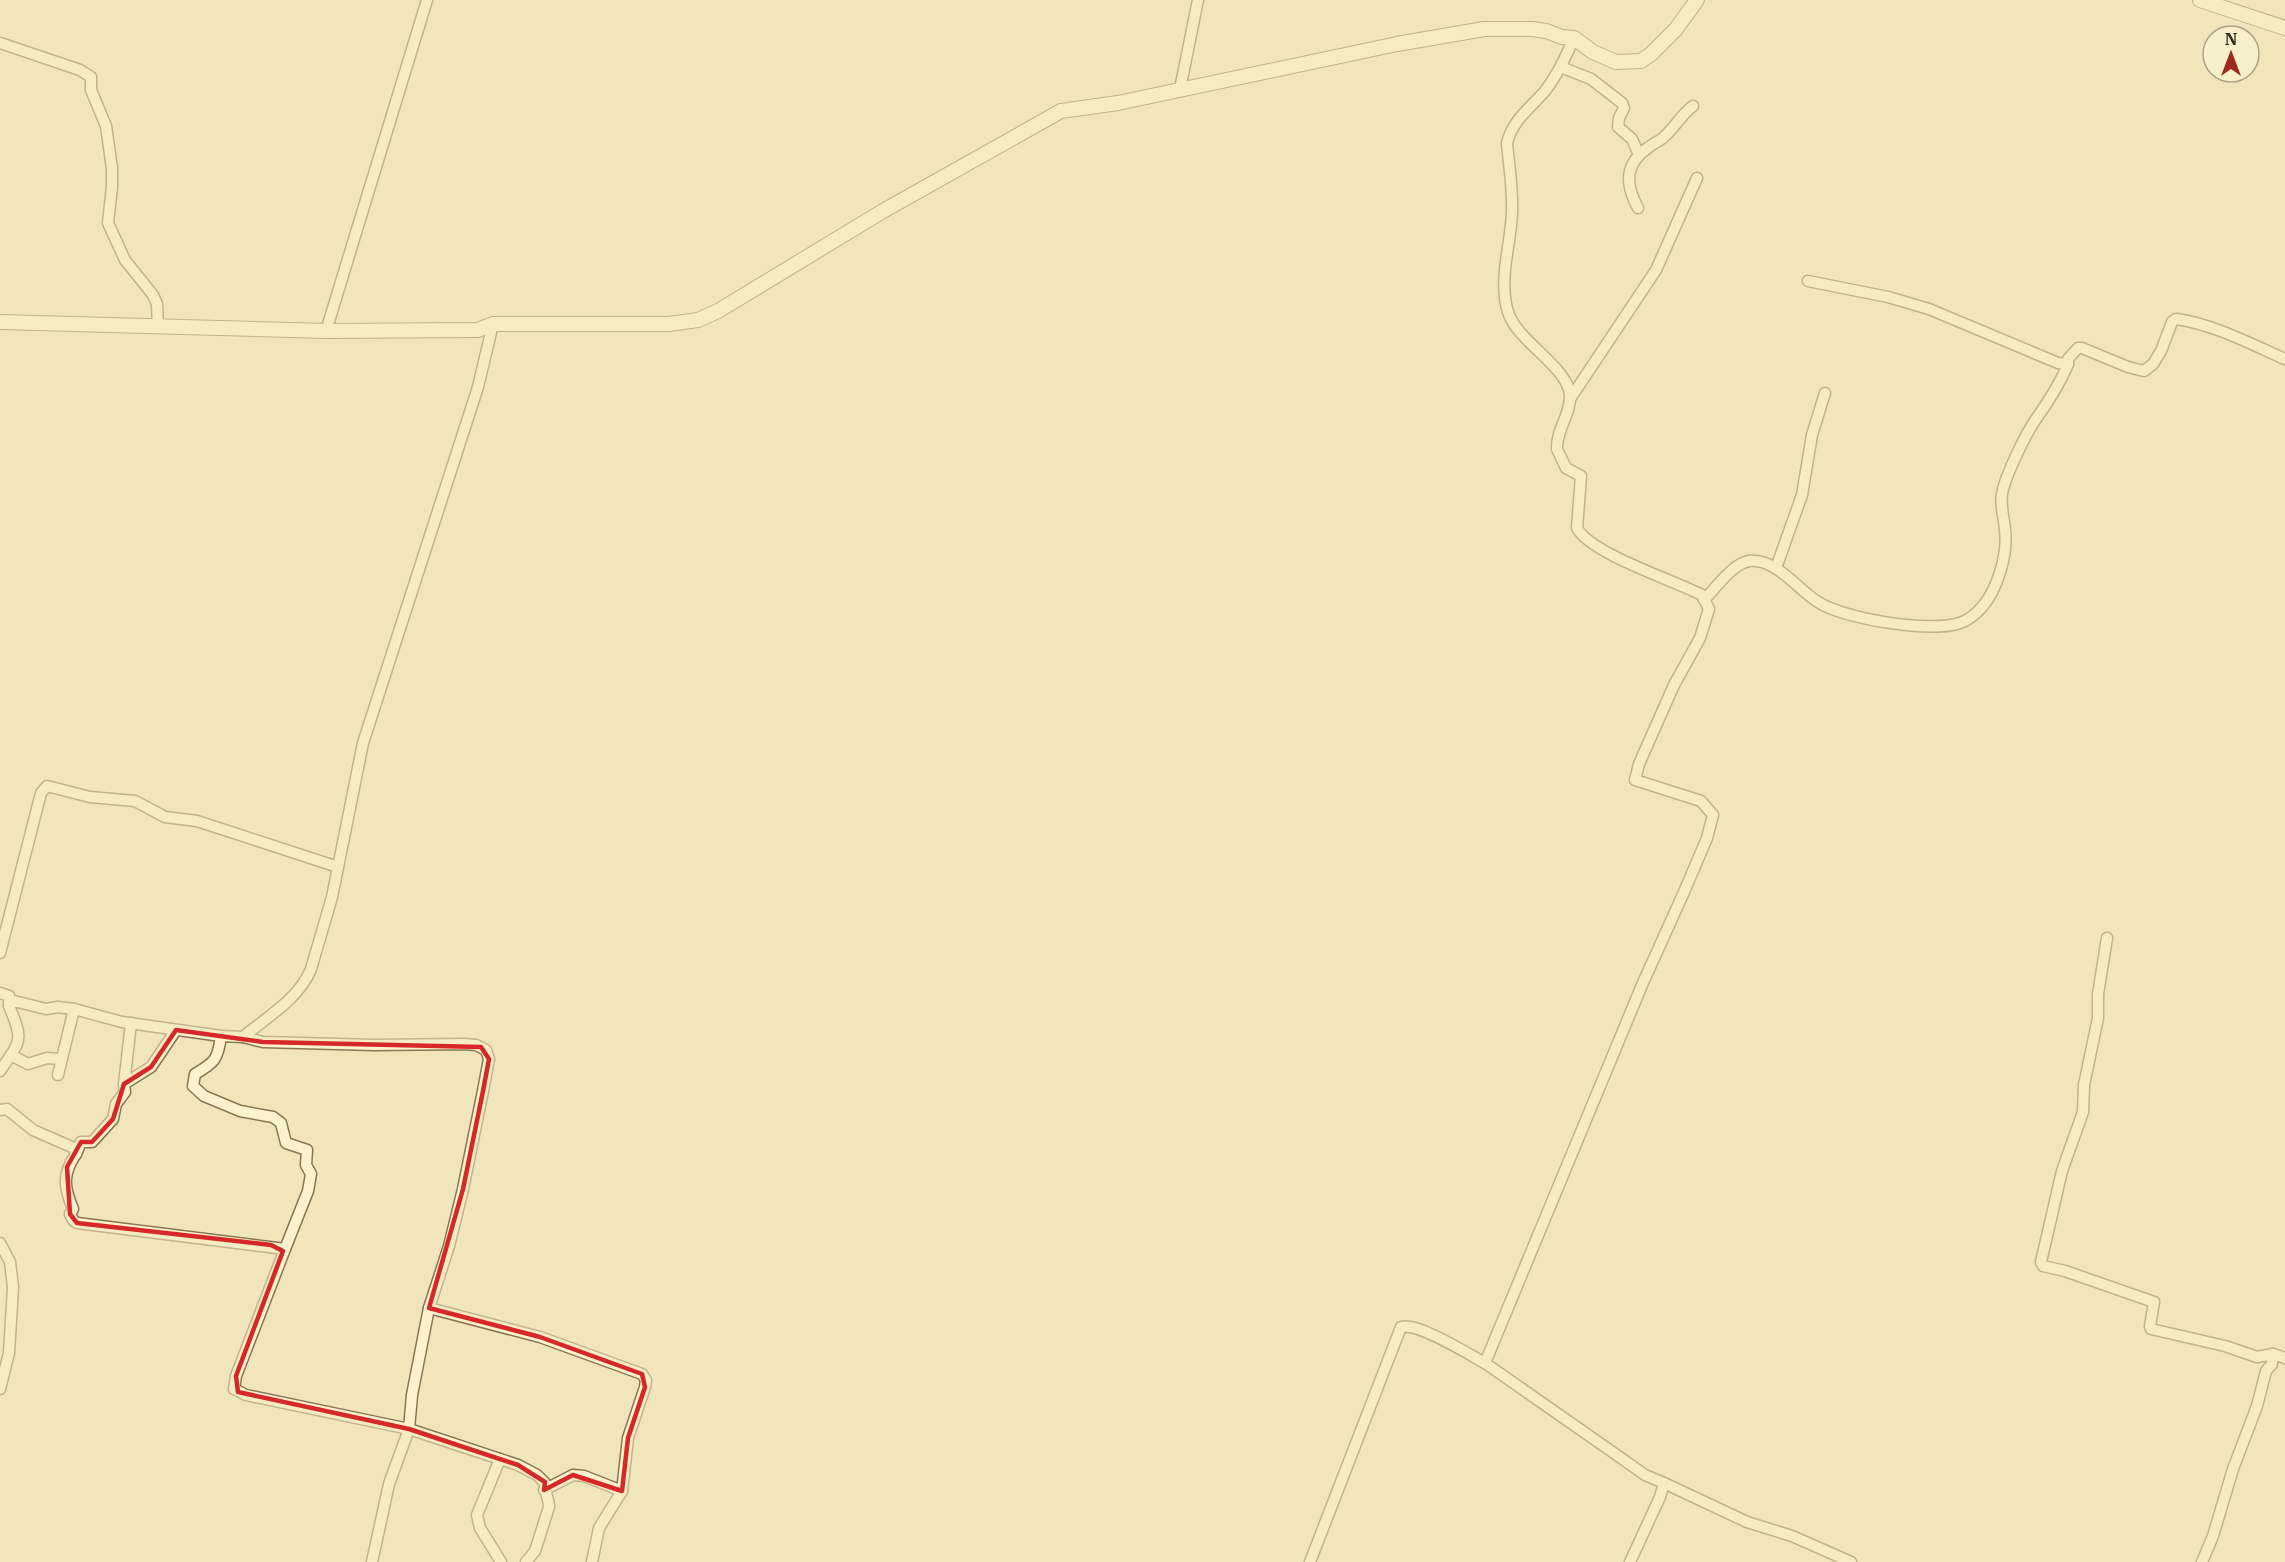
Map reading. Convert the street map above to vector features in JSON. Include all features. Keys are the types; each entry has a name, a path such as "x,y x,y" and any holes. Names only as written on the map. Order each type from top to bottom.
{"street":[{"path":"326,331 427,0"},
{"path":"1180,89 1198,0"},
{"path":"0,322 326,331 478,330 493,324 669,324 698,320 718,311 883,211 1056,116 1061,111 1118,103 1442,35 1485,29 1532,29 1574,38 1593,52 1616,62 1641,61 1676,29 1697,0"},
{"path":"2200,0 2285,28"},
{"path":"1570,399 1569,390 1559,374 1513,323 1508,312 1504,286 1512,210 1509,133 1561,67 1574,38"},
{"path":"0,43 92,76 91,90 106,126 112,168 108,223 125,260 153,295 157,304 158,327"},
{"path":"1561,67 1591,79 1624,106 1618,127 1632,139 1639,156"},
{"path":"1638,208 1630,194 1628,182 1639,156 1665,136 1680,117 1693,106"},
{"path":"1485,1362 1713,819 1712,812 1701,801 1635,780 1639,764 1674,686 1700,638 1709,609 1702,595 1602,550 1584,539 1577,528 1581,476 1566,468 1557,449 1570,399 1656,270 1697,178"},
{"path":"1808,281 1888,297 1929,309 2053,362 2068,364"},
{"path":"1704,600 1742,564 1750,561 1766,563 1776,568 1818,602 1835,611 1889,623 1938,626 1958,624 1971,618 1984,606 1999,576 2006,552 2002,490 2035,420 2046,407 2068,364 2068,358 2078,348 2144,372 2158,356 2172,322 2176,320 2188,321 2218,331 2285,359"},
{"path":"253,1040 307,979 327,918 363,743 478,387 493,324"},
{"path":"1776,568 1802,495 1812,435 1825,393"},
{"path":"0,953 41,793 47,786 90,797 135,801 165,817 197,822 338,867"},
{"path":"2107,938 2098,994 2098,1018 2084,1084 2083,1112 2061,1175 2041,1262 2043,1266 2066,1271 2154,1302 2151,1329 2225,1346 2257,1357 2273,1354 2285,1358"},
{"path":"0,993 9,996 9,1006 20,1032 11,1055 0,1071"},
{"path":"9,1006 15,1001 46,1009 58,1007 74,1010 131,1023 253,1040 374,1045 464,1044 476,1045 486,1050 489,1059 463,1189 449,1246 429,1308 412,1395 409,1429 389,1484 372,1562"},
{"path":"58,1075 74,1010"},
{"path":"131,1023 125,1092 116,1104 113,1119 92,1142 81,1142 67,1167 66,1191 73,1220 77,1223 285,1249"},
{"path":"124,1084 152,1067 176,1030"},
{"path":"221,1036 214,1063 195,1074 193,1086 204,1096 231,1108 273,1117 281,1123 286,1143 307,1150 306,1165 311,1174 308,1191 236,1376 234,1389 246,1395 409,1429 518,1465 537,1474 545,1484 544,1490 549,1501 547,1516 535,1551 526,1562"},
{"path":"11,1055 28,1064 47,1058 61,1059"},
{"path":"0,1110 8,1109 33,1130 70,1145 76,1154"},
{"path":"0,1389 9,1353 13,1287 10,1262 1,1245"},
{"path":"429,1308 540,1338 642,1374 646,1380 628,1438 622,1491 599,1528 592,1562"},
{"path":"1310,1562 1401,1327 1411,1326 1485,1362 1645,1474 1747,1522 1792,1536 1851,1562"},
{"path":"2202,1562 2257,1406 2266,1371 2272,1364 2273,1354"},
{"path":"500,1459 477,1515 480,1528 501,1562"},
{"path":"544,1490 573,1475 584,1476 622,1491"},
{"path":"1630,1562 1660,1497 1664,1483"}],"highlighted area":[{"path":"176,1030 263,1042 481,1047 489,1059 483,1091 463,1189 429,1308 540,1337 642,1374 645,1387 628,1438 622,1491 573,1475 544,1490 545,1482 518,1465 409,1429 238,1392 236,1376 283,1251 271,1245 77,1223 70,1214 67,1167 81,1142 92,1142 113,1119 124,1084 151,1067"}]}
